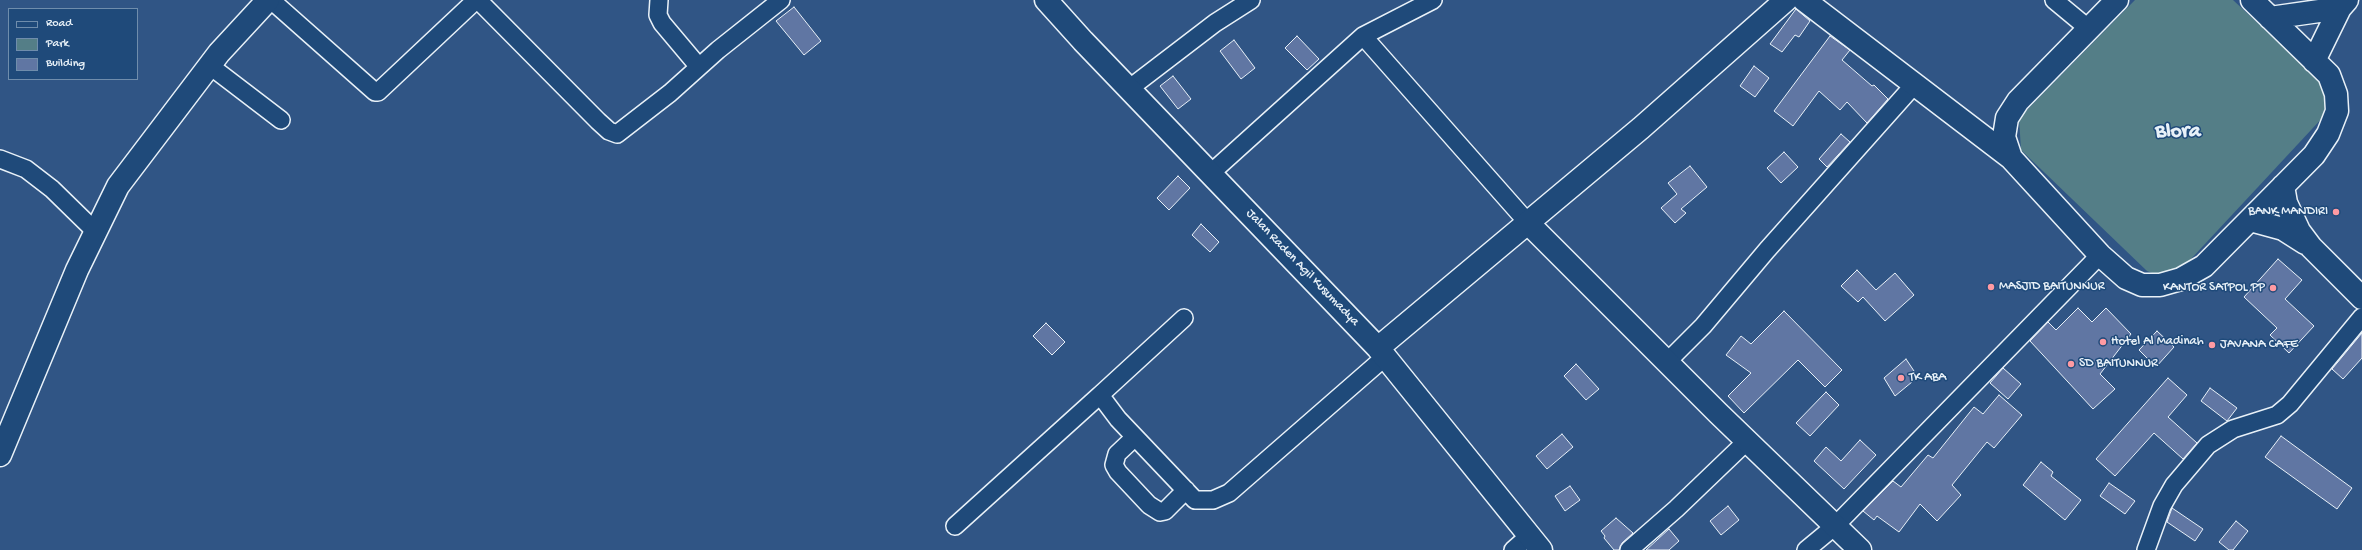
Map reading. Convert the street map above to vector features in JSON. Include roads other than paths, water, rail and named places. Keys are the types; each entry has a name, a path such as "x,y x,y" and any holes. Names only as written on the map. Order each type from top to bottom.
{"main road":[{"path":"0,455 77,270 118,186 210,65 270,0"},
{"name":"Jalan Raden Agil Kusumadya","path":"1046,0 1083,41 1130,88 1382,353 1536,542"},
{"path":"1382,353 1529,224 1724,57 1786,0"},
{"path":"1804,0 2011,158 2100,255 2126,278 2142,285 2160,286 2181,279 2204,266 2314,155 2328,134 2337,111 2336,94 2329,75 2252,0"},
{"path":"2011,158 2004,137 2007,118 2018,102 2116,0"},
{"path":"2270,18 2343,4"},
{"path":"2314,60 2343,4"},
{"path":"2283,186 2286,203 2292,218 2311,247 2362,298"},
{"path":"2250,220 2282,229 2311,247"},
{"path":"1529,224 1747,441 1860,550"}],"street":[{"path":"270,0 378,92 477,0 608,131 617,134 664,98 699,66 781,0"},
{"path":"659,0 658,15 662,23 699,66"},
{"path":"1130,88 1215,23 1251,0"},
{"path":"1211,173 1363,36 1434,0"},
{"path":"2054,0 2089,29"},
{"path":"1363,36 1529,224"},
{"path":"210,65 281,120"},
{"path":"1667,362 1703,326 1767,250 1914,85"},
{"path":"0,159 26,169 52,190 96,232"},
{"path":"1806,550 1835,526 2100,255"},
{"path":"2146,550 2162,506 2174,485 2208,445 2232,429 2278,415 2290,404 2362,317"},
{"path":"955,526 1184,318"},
{"path":"1100,395 1135,436 1195,500 1213,500 1229,493 1382,353"},
{"path":"1135,436 1114,459 1114,465 1118,472 1148,505 1160,512 1165,511 1186,490"},
{"path":"1629,550 1676,509 1747,441"},
{"path":"1513,550 1536,542"}],"place":[{"name":"BANK MANDIRI","path":"2336,212"},
{"name":"MASJID BAITUNNUR","path":"1991,287"},
{"name":"KANTOR SATPOL PP","path":"2273,288"},
{"name":"Hotel Al Madinah","path":"2103,342"},
{"name":"JAVANA CAFE","path":"2212,345"},
{"name":"SD BAITUNNUR","path":"2071,364"},
{"name":"TK ABA","path":"1901,378"}],"district":[{"name":"Blora","path":"2178,133"}]}
